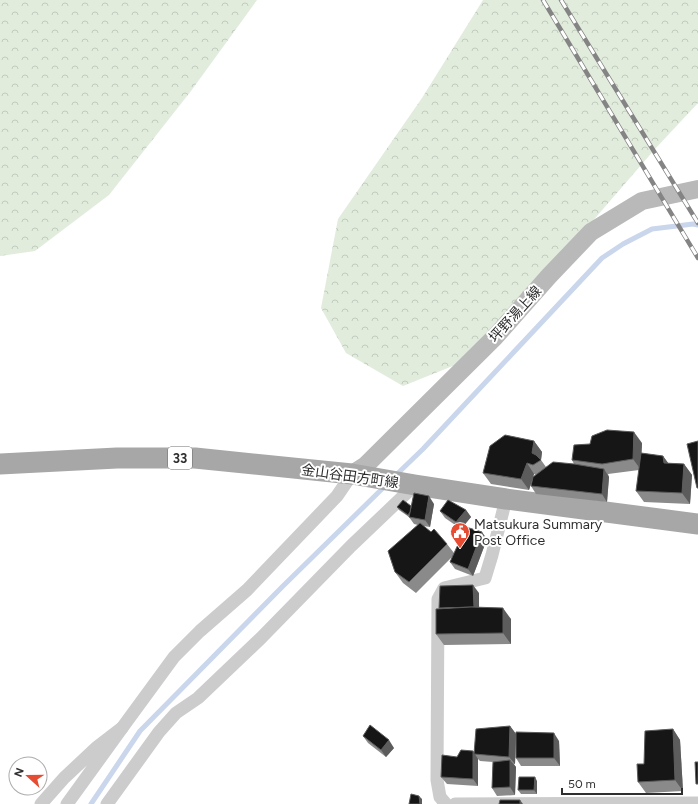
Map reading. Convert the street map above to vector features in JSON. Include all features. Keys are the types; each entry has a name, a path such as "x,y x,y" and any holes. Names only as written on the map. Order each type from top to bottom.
{"main road":[{"name":"坪野湯上線","path":"356,475 495,337 549,276 591,232 642,201 698,189"},
{"name":"金山谷田方町線","path":"0,464 117,458 195,458 356,475 506,499 698,524"}],"street":[{"path":"67,804 174,657 200,631 247,590 356,475"},
{"path":"107,804 159,732 176,713 198,698 351,546 415,485"},
{"path":"446,804 440,797 436,780 438,599 444,588 485,578 506,499"},
{"path":"41,804 64,778 96,748 122,728"},
{"path":"455,804 698,803"}],"green space":[{"path":"0,0 257,0 191,91 109,195 35,251 0,256"},
{"path":"483,0 698,0 698,103 655,149 475,357 403,386 346,353 321,308 338,219 422,98"}],"building":[{"path":"607,430 634,432 633,459 602,464 572,460 574,445 590,444 592,436"},
{"path":"505,435 534,441 532,453 541,460 533,465 527,463 521,479 483,473 490,446"},
{"path":"698,441 698,488 697,488 687,444"},
{"path":"641,453 663,456 664,463 684,464 682,493 636,491"},
{"path":"553,462 604,469 602,494 531,486 533,477"},
{"path":"414,493 429,496 425,520 409,517"},
{"path":"403,500 411,506 408,515 397,507"},
{"path":"448,500 466,510 456,522 440,511"},
{"path":"420,523 431,532 434,529 447,544 409,582 395,572 388,551"},
{"path":"466,527 482,532 468,569 450,562"},
{"path":"473,585 474,607 439,608 440,586"},
{"path":"471,607 503,608 503,633 436,634 436,609"},
{"path":"370,725 389,740 381,750 363,736"},
{"path":"510,726 509,757 474,754 476,729"},
{"path":"673,729 675,780 638,782 637,764 644,764 645,731"},
{"path":"516,732 554,733 554,758 516,758"},
{"path":"461,750 473,751 473,779 441,777 442,755 457,757"},
{"path":"510,760 510,787 492,788 493,762"},
{"path":"695,762 698,762 698,784 696,784"},
{"path":"519,777 535,777 534,790 518,790"},
{"path":"411,794 419,796 420,804 409,804"},
{"path":"500,800 520,800 520,804 499,804"}],"waterway":[{"path":"395,476 423,449 602,258 623,244 652,229 693,224 698,225"},
{"path":"91,804 140,731 283,586 385,486"}],"railway":[{"path":"543,0 698,258"},
{"path":"561,0 698,223"}],"place":[{"name":"Matsukura Summary Post Office","path":"460,549"}]}
